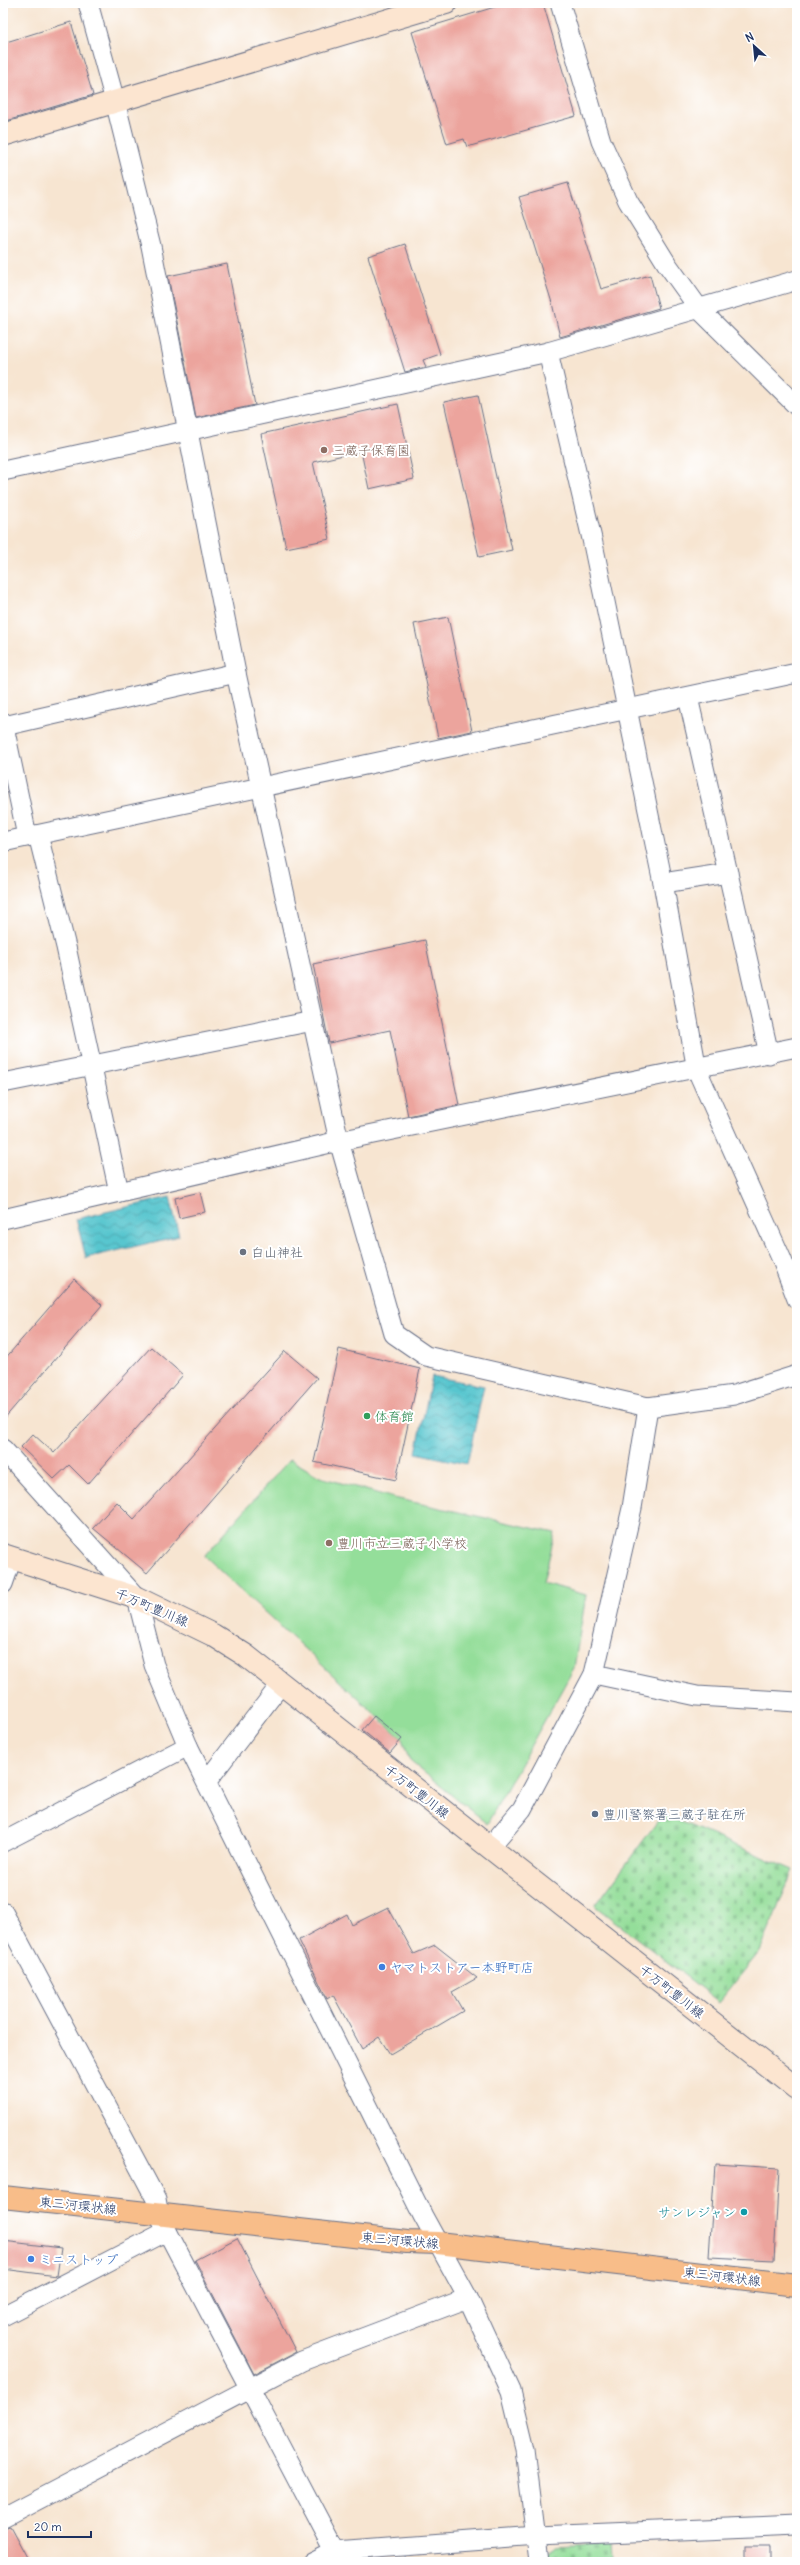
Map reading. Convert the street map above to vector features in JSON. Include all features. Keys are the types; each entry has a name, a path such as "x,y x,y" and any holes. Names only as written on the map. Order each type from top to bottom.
{"main road":[{"path":"3,135 446,3"},
{"name":"千万町豊川線","path":"7,1556 137,1598 213,1635 245,1655 797,2089"},
{"name":"東三河環状線","path":"3,2197 163,2223 407,2242 438,2243 797,2285"}],"street":[{"path":"88,3 116,101 151,246 236,673 339,1141 394,1334 426,1356 648,1407 734,1395 797,1375"},
{"path":"560,3 601,141 628,200 667,264 700,310 797,406"},
{"path":"3,471 548,352 700,310 797,280"},
{"path":"548,352 592,540 663,883 697,1070 782,1260 797,1299"},
{"path":"119,1192 92,1065 4,724 236,673"},
{"path":"3,842 261,786 627,711 797,673"},
{"path":"688,697 769,1054"},
{"path":"663,883 728,873"},
{"path":"3,1083 313,1021"},
{"path":"3,1219 339,1141 697,1070 797,1048"},
{"path":"489,1848 522,1809 594,1674 632,1508 648,1407"},
{"path":"3,1449 137,1598 154,1665 188,1746 207,1781 438,2243 468,2298 511,2391 525,2449 537,2536 539,2562"},
{"path":"3,1584 7,1556"},
{"path":"594,1674 697,1696 797,1702"},
{"path":"207,1781 281,1684"},
{"path":"3,1842 188,1746"},
{"path":"3,1912 156,2199 163,2223 338,2556"},
{"path":"3,2316 163,2223"},
{"path":"3,2518 302,2361 468,2298"},
{"path":"313,2562 338,2556 537,2536 797,2525"}],"green space":[{"path":"290,1459 320,1477 394,1498 555,1533 543,1583 586,1595 574,1668 487,1824 410,1761 402,1739 204,1556"},
{"path":"663,1814 793,1870 760,1951 719,2002 595,1906"},
{"path":"610,2544 611,2562 547,2562 546,2553 556,2547"}],"water":[{"path":"170,1197 179,1236 86,1258 76,1219"},
{"path":"432,1376 484,1386 467,1464 416,1453"}],"building":[{"path":"508,3 543,3 576,116 467,147 464,139 447,144 412,32"},
{"path":"71,22 93,95 3,122 3,43"},
{"path":"568,183 601,289 650,275 659,308 560,337 552,303 519,197"},
{"path":"405,244 440,354 423,360 426,367 405,372 368,256"},
{"path":"227,264 255,405 196,418 168,276"},
{"path":"478,395 512,550 479,557 444,402"},
{"path":"398,404 414,479 369,489 361,451 313,462 330,539 286,548 261,434"},
{"path":"448,617 472,731 438,738 414,624"},
{"path":"425,940 459,1105 408,1116 390,1030 329,1043 313,964"},
{"path":"200,1192 205,1212 179,1218 175,1198"},
{"path":"74,1279 102,1305 3,1420 3,1361"},
{"path":"151,1347 183,1375 88,1484 69,1465 54,1479 21,1447 33,1434 54,1453"},
{"name":"体育館","path":"339,1349 420,1369 396,1480 314,1462"},
{"path":"285,1351 317,1378 147,1573 93,1528 117,1502 134,1519"},
{"path":"374,1716 402,1739 390,1753 362,1730"},
{"path":"388,1907 414,1954 435,1945 477,1978 452,1992 463,2011 390,2054 379,2037 362,2049 333,1995 327,1999 299,1940 347,1914 352,1925"},
{"name":"サンレジャン","path":"715,2164 779,2168 774,2260 709,2257"},
{"path":"237,2238 296,2352 254,2374 195,2260"},
{"name":"ミニストップ","path":"3,2241 61,2248 57,2276 3,2269"},
{"path":"10,2527 29,2562 3,2562 3,2529"},
{"path":"746,2546 769,2546 769,2562 746,2562"}],"place":[{"name":"三蔵子保育園","path":"324,450"},
{"name":"白山神社","path":"243,1252"},
{"name":"体育館","path":"367,1416"},
{"name":"豊川市立三蔵子小学校","path":"329,1543"},
{"name":"豊川警察署三蔵子駐在所","path":"595,1814"},
{"name":"ヤマトストアー本野町店","path":"382,1967"},
{"name":"サンレジャン","path":"744,2212"},
{"name":"ミニストップ","path":"31,2259"}]}
